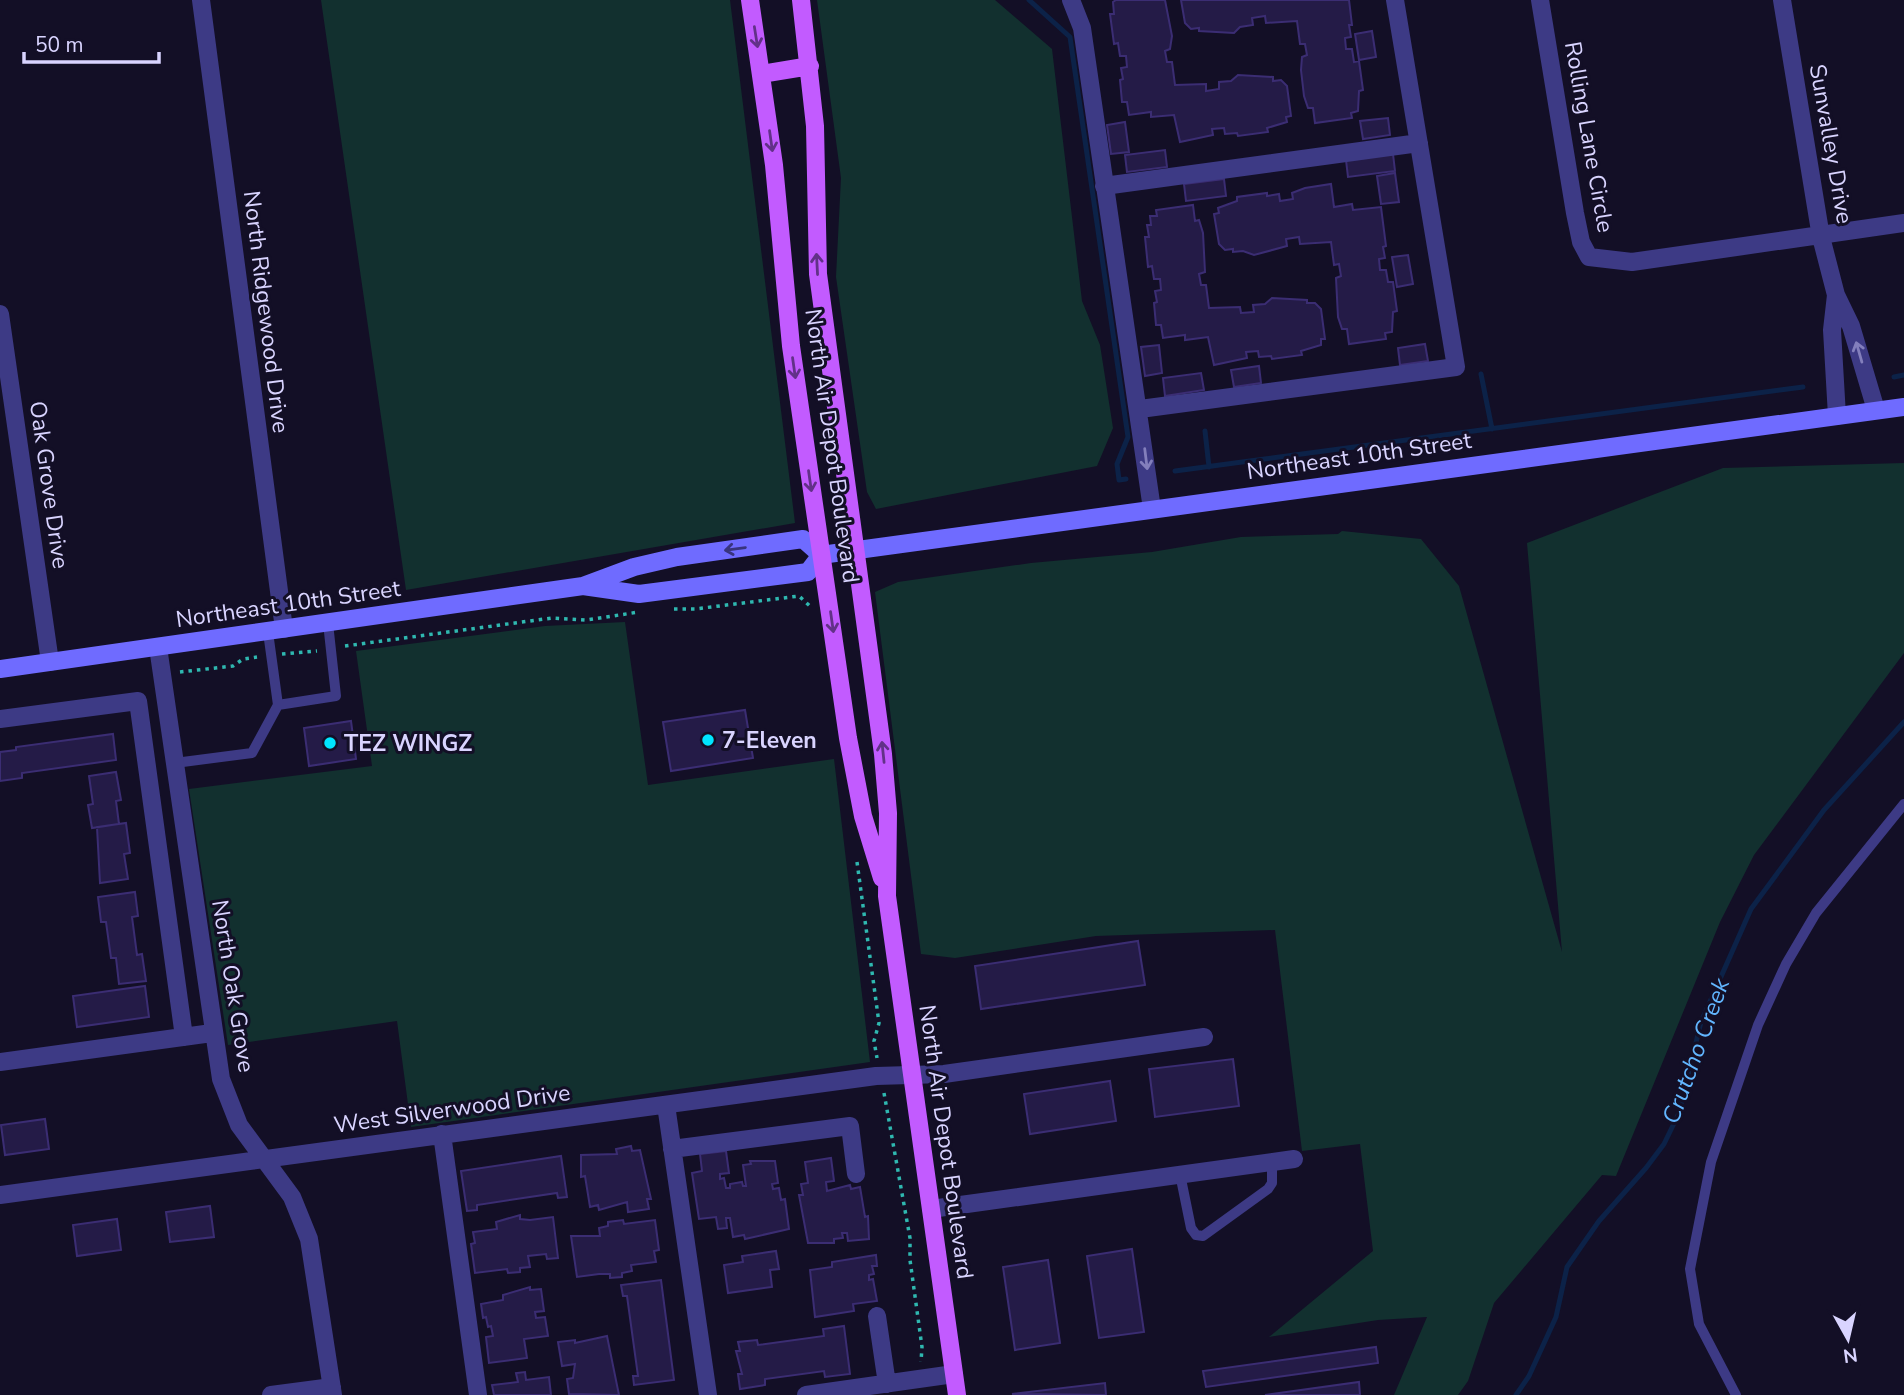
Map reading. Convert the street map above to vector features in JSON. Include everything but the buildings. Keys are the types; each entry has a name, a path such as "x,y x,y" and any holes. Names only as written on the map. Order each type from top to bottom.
{"main road":[{"name":"North Air Depot Boulevard","path":"750,0 779,204 791,346 821,555 857,788 887,895 957,1395"},
{"name":"North Air Depot Boulevard","path":"801,0 815,126 818,274 857,550 887,801 887,895"},
{"path":"761,74 810,66"},
{"name":"Northeast 10th Street","path":"583,586 639,594 671,592 808,572 821,555 1904,407"},
{"name":"Northeast 10th Street","path":"0,669 583,586 634,567 677,557 803,539 821,555"}],"street":[{"name":"North Ridgewood Drive","path":"201,0 276,630"},
{"path":"1071,0 1082,28 1140,409 1152,509"},
{"path":"1140,409 1456,367 1395,0"},
{"name":"Rolling Lane Circle","path":"1540,0 1575,213 1581,242 1589,257 1632,262 1821,237"},
{"name":"Sunvalley Drive","path":"1782,0 1821,237 1836,295 1851,326 1876,410"},
{"path":"1104,186 1419,143"},
{"path":"1821,237 1904,223"},
{"name":"Sunvalley Drive","path":"1836,295 1832,330 1836,416"},
{"name":"Oak Grove Drive","path":"0,314 50,662"},
{"name":"North Oak Grove","path":"158,647 212,1033 221,1079 239,1125 292,1197 309,1239 333,1391"},
{"path":"0,719 138,701 184,1037"},
{"path":"0,1062 212,1033"},
{"name":"West Silverwood Drive","path":"0,1195 881,1076 956,1072 1204,1037"},
{"path":"666,1105 708,1395"},
{"path":"672,1149 850,1126 856,1174"},
{"path":"442,1135 478,1395"},
{"path":"931,1209 1294,1159"},
{"path":"877,1315 887,1384"},
{"path":"806,1395 954,1374"},
{"path":"271,1395 333,1391"}],"lane":[{"path":"278,705 336,696 328,623"},
{"path":"174,763 252,752 278,705 271,656 276,630"},
{"path":"1736,1395 1699,1324 1689,1269 1711,1162 1758,1025 1786,964 1816,913 1904,804"},
{"path":"1180,1174 1191,1228 1196,1235 1203,1236 1268,1189 1272,1182 1272,1162"}],"path":[{"path":"666,608 695,609 799,596 816,612"},
{"path":"162,676 233,666 243,659 552,618 586,620 642,612"},
{"path":"856,855 879,1023 874,1041 910,1238 923,1378"}],"green space":[{"path":"321,0 730,0 795,523 406,590"},
{"path":"817,0 995,0 1052,49 1082,301 1100,345 1113,428 1097,466 876,509 867,492 836,277 841,178"},
{"path":"1904,463 1904,653 1754,855 1720,922 1616,1176 1602,1175 1494,1303 1468,1381 1458,1395 1394,1395 1427,1317 1378,1320 1269,1337 1373,1251 1360,1144 1302,1151 1275,930 1096,936 955,958 921,954 875,592 898,582 1031,563 1152,552 1241,537 1338,534 1342,531 1421,539 1459,586 1562,952 1527,543 1723,468"},
{"path":"625,622 648,785 834,759 870,1062 411,1127 397,1021 228,1045 189,789 372,766 356,651 545,626"}],"waterway":[{"path":"1029,0 1070,37 1128,437 1117,464 1119,480 1126,479"},
{"path":"1481,374 1492,429"},
{"path":"1894,377 1904,375"},
{"path":"1175,471 1803,387"},
{"path":"1205,431 1209,467"},
{"name":"Crutcho Creek","path":"1516,1395 1529,1376 1556,1317 1567,1267 1599,1221 1664,1144 1679,1113 1701,1022 1751,909 1824,810 1904,722"}],"place":[{"name":"7-Eleven","path":"708,740"},
{"name":"TEZ WINGZ","path":"330,743"}]}
